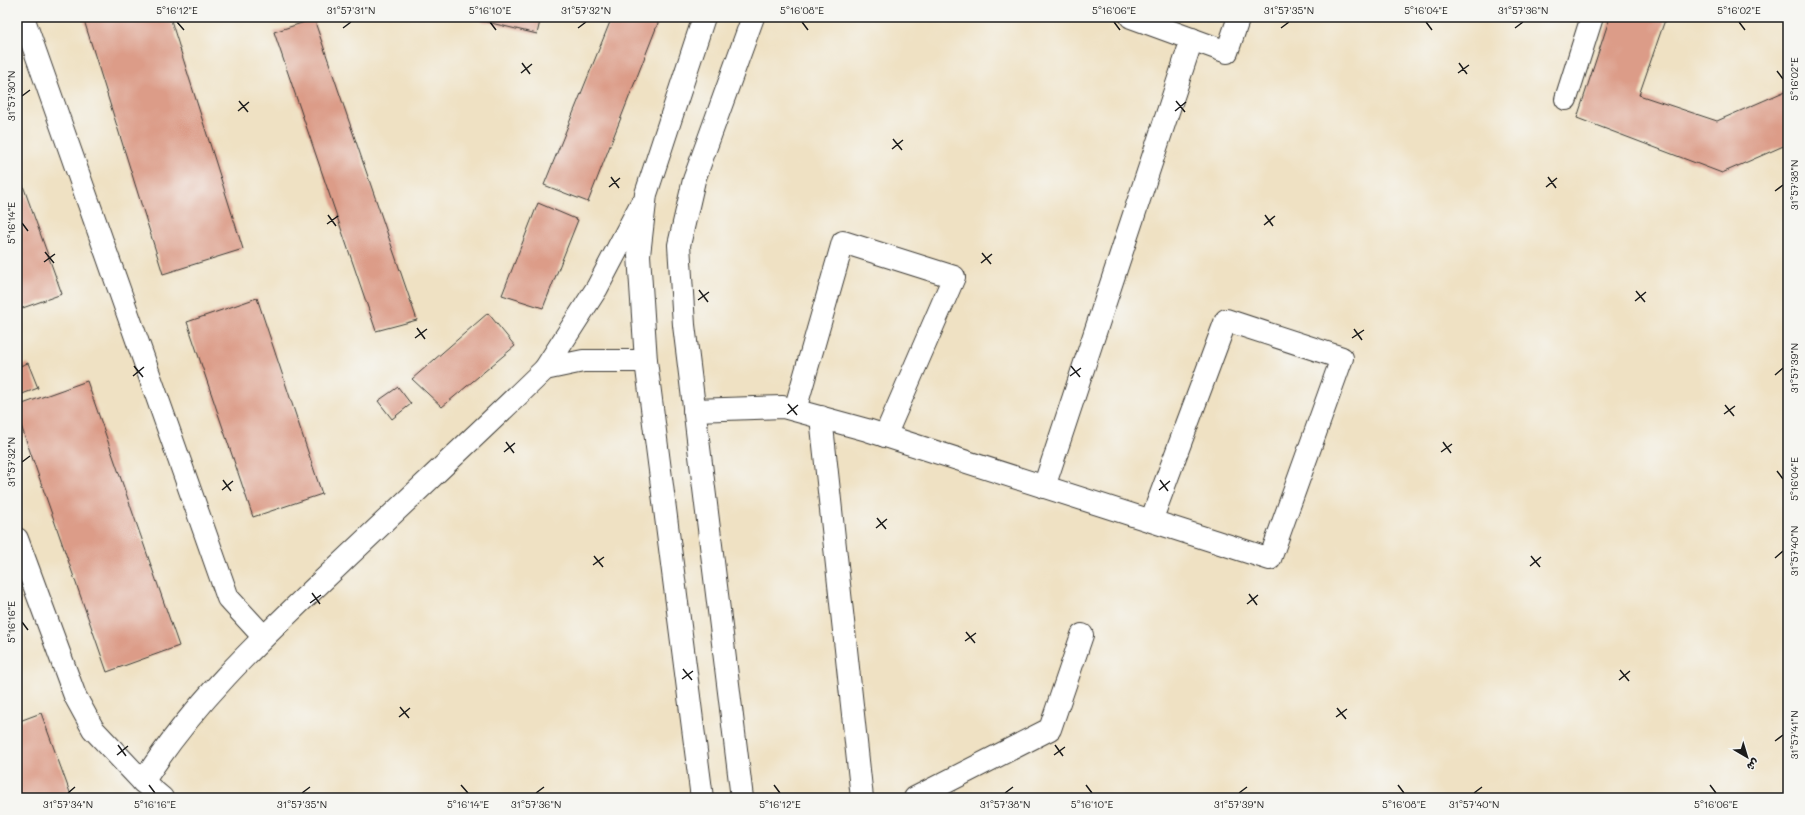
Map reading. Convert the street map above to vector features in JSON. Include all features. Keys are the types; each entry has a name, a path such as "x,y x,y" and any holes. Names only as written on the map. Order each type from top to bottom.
{"street":[{"path":"23,17 228,598 264,636"},
{"path":"143,782 174,736 196,708 264,636 545,369 598,288 646,194 704,17"},
{"path":"742,798 684,325 679,245 694,180 753,17"},
{"path":"1131,17 1227,52 1239,17"},
{"path":"1566,99 1592,17"},
{"path":"1044,487 1192,39"},
{"path":"646,194 639,255 646,361 702,798"},
{"path":"795,410 843,242 954,277 885,436"},
{"path":"694,410 783,407 795,410 885,436 1270,559 1342,358 1226,320 1152,521"},
{"path":"545,369 583,361 646,361"},
{"path":"821,417 862,798"},
{"path":"17,539 75,696 93,730 143,782 162,798"},
{"path":"914,798 1050,729 1082,635"}],"building":[{"path":"83,17 170,17 243,249 163,274"},
{"path":"466,17 541,17 537,34"},
{"path":"612,17 660,18 588,202 544,185"},
{"path":"1610,17 1666,17 1639,95 1717,121 1788,90 1788,144 1722,173 1577,118"},
{"path":"314,19 417,320 376,331 274,32"},
{"path":"17,169 62,294 17,310"},
{"path":"538,203 578,220 543,308 502,295"},
{"path":"257,298 322,494 253,517 187,322"},
{"path":"488,313 515,346 442,407 412,379"},
{"path":"28,363 38,388 17,396 17,367"},
{"path":"87,381 179,646 107,672 17,414 17,406"},
{"path":"398,387 411,404 392,419 378,401"},
{"path":"17,658 21,669 17,670"},
{"path":"41,713 72,798 17,798 17,722"}]}
